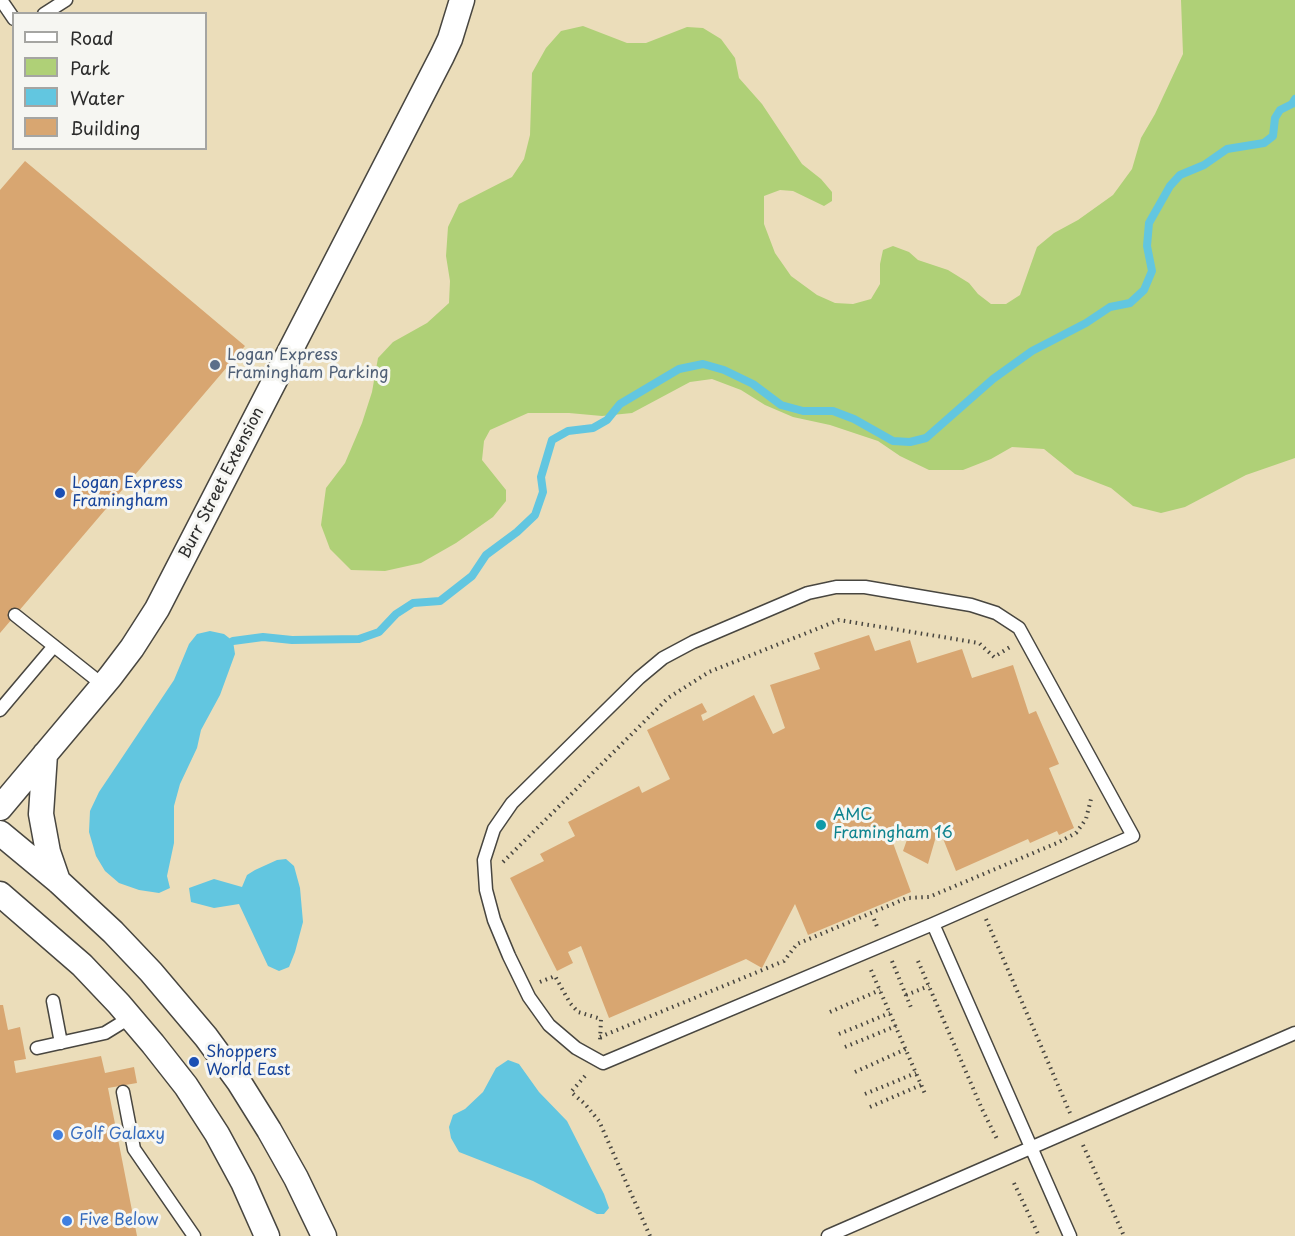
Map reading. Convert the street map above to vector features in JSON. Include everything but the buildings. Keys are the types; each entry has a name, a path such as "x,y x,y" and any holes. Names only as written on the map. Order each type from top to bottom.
{"street":[{"name":"Burr Street Extension","path":"0,808 103,685 132,648 157,609 442,56 450,39 462,0"},
{"path":"45,754 41,813 48,852 58,881"},
{"path":"0,833 97,916 151,972 224,1060 283,1153 324,1236"},
{"path":"0,894 62,945 131,1017 186,1086 217,1134 243,1182 267,1236"}],"lane":[{"path":"2,0 12,16"},
{"path":"47,12 66,0"},
{"path":"836,587 865,587 971,605 996,613 1018,628 1133,836 933,924 603,1063 576,1048 549,1025 529,997 494,920 486,890 484,860 494,829 512,802 639,678 663,658 693,642 808,593 836,587"},
{"path":"15,615 103,685"},
{"path":"0,710 54,646"},
{"path":"933,924 1070,1236"},
{"path":"53,1001 61,1043"},
{"path":"36,1048 105,1033 131,1017"},
{"path":"828,1236 1295,1033"},
{"path":"123,1092 134,1149 194,1236"}],"path":[{"path":"495,870 668,698 709,672 839,620 979,643 994,657 1010,646 1015,655"},
{"path":"534,972 540,982 555,976 570,1003 578,1012 601,1019 600,1040 784,961 797,944 907,898 929,897 1076,833 1086,819 1092,792"},
{"path":"971,879 974,886"},
{"path":"985,916 1070,1113"},
{"path":"874,919 912,1010"},
{"path":"918,961 997,1139"},
{"path":"871,969 926,1096"},
{"path":"906,995 929,986"},
{"path":"830,1011 880,990"},
{"path":"839,1034 890,1013"},
{"path":"845,1047 896,1026"},
{"path":"855,1072 906,1049"},
{"path":"865,1094 916,1073"},
{"path":"585,1076 571,1092 599,1121 650,1236"},
{"path":"870,1107 921,1084"},
{"path":"1082,1141 1124,1236"},
{"path":"1014,1183 1039,1236"}],"green space":[{"path":"1181,0 1295,0 1295,458 1246,475 1185,507 1161,513 1133,506 1111,488 1075,474 1044,449 1012,447 991,459 963,470 929,470 900,456 878,441 830,425 793,417 765,405 741,390 712,379 690,382 632,413 602,416 528,413 490,430 484,441 482,460 506,490 506,501 493,517 456,543 421,563 385,571 351,570 330,549 321,525 326,488 345,463 362,423 372,392 378,358 393,342 427,323 449,303 450,281 446,256 448,227 459,204 512,177 524,159 530,135 532,73 546,48 561,31 583,26 627,43 646,43 687,27 703,28 721,39 735,58 739,78 762,104 802,164 821,179 832,192 832,201 824,206 793,191 780,190 764,196 764,224 775,253 791,276 817,295 835,303 853,304 871,299 880,284 883,250 893,246 909,252 918,260 948,270 969,283 991,304 1006,304 1020,295 1037,247 1054,233 1078,220 1113,195 1132,169 1141,138 1183,54"}],"water":[{"path":"210,631 224,634 233,641 235,654 220,695 201,730 197,748 180,784 174,806 174,843 167,876 170,888 159,893 139,890 119,883 105,871 96,856 89,832 90,811 99,792 174,680 189,644 197,634"},
{"path":"286,859 294,866 300,888 303,922 289,967 279,971 268,966 239,904 214,908 191,902 189,888 214,879 242,887 247,875 277,860"},
{"path":"508,1060 519,1064 539,1092 567,1121 604,1194 609,1208 604,1214 597,1214 533,1181 459,1152 451,1138 449,1127 453,1115 465,1109 483,1092 496,1068"}],"waterway":[{"path":"233,641 263,637 292,640 359,639 379,632 396,614 413,603 440,601 472,576 486,555 535,515 543,492 541,477 552,440 568,431 593,428 607,420 620,404 679,369 703,364 724,370 753,384 781,405 803,411 833,411 854,419 893,441 910,442 926,438 993,379 1032,351 1086,323 1110,307 1130,303 1144,290 1152,271 1147,246 1149,223 1170,186 1180,175 1204,165 1227,149 1264,143 1273,136 1275,118 1280,110 1292,104 1295,99"}],"place":[{"name":"Logan Express Framingham Parking","path":"215,365"},
{"name":"Logan Express Framingham","path":"60,493"},
{"name":"AMC Framingham 16","path":"821,825"},
{"name":"Shoppers World East","path":"194,1062"},
{"name":"Golf Galaxy","path":"58,1135"},
{"name":"Five Below","path":"67,1221"}]}
